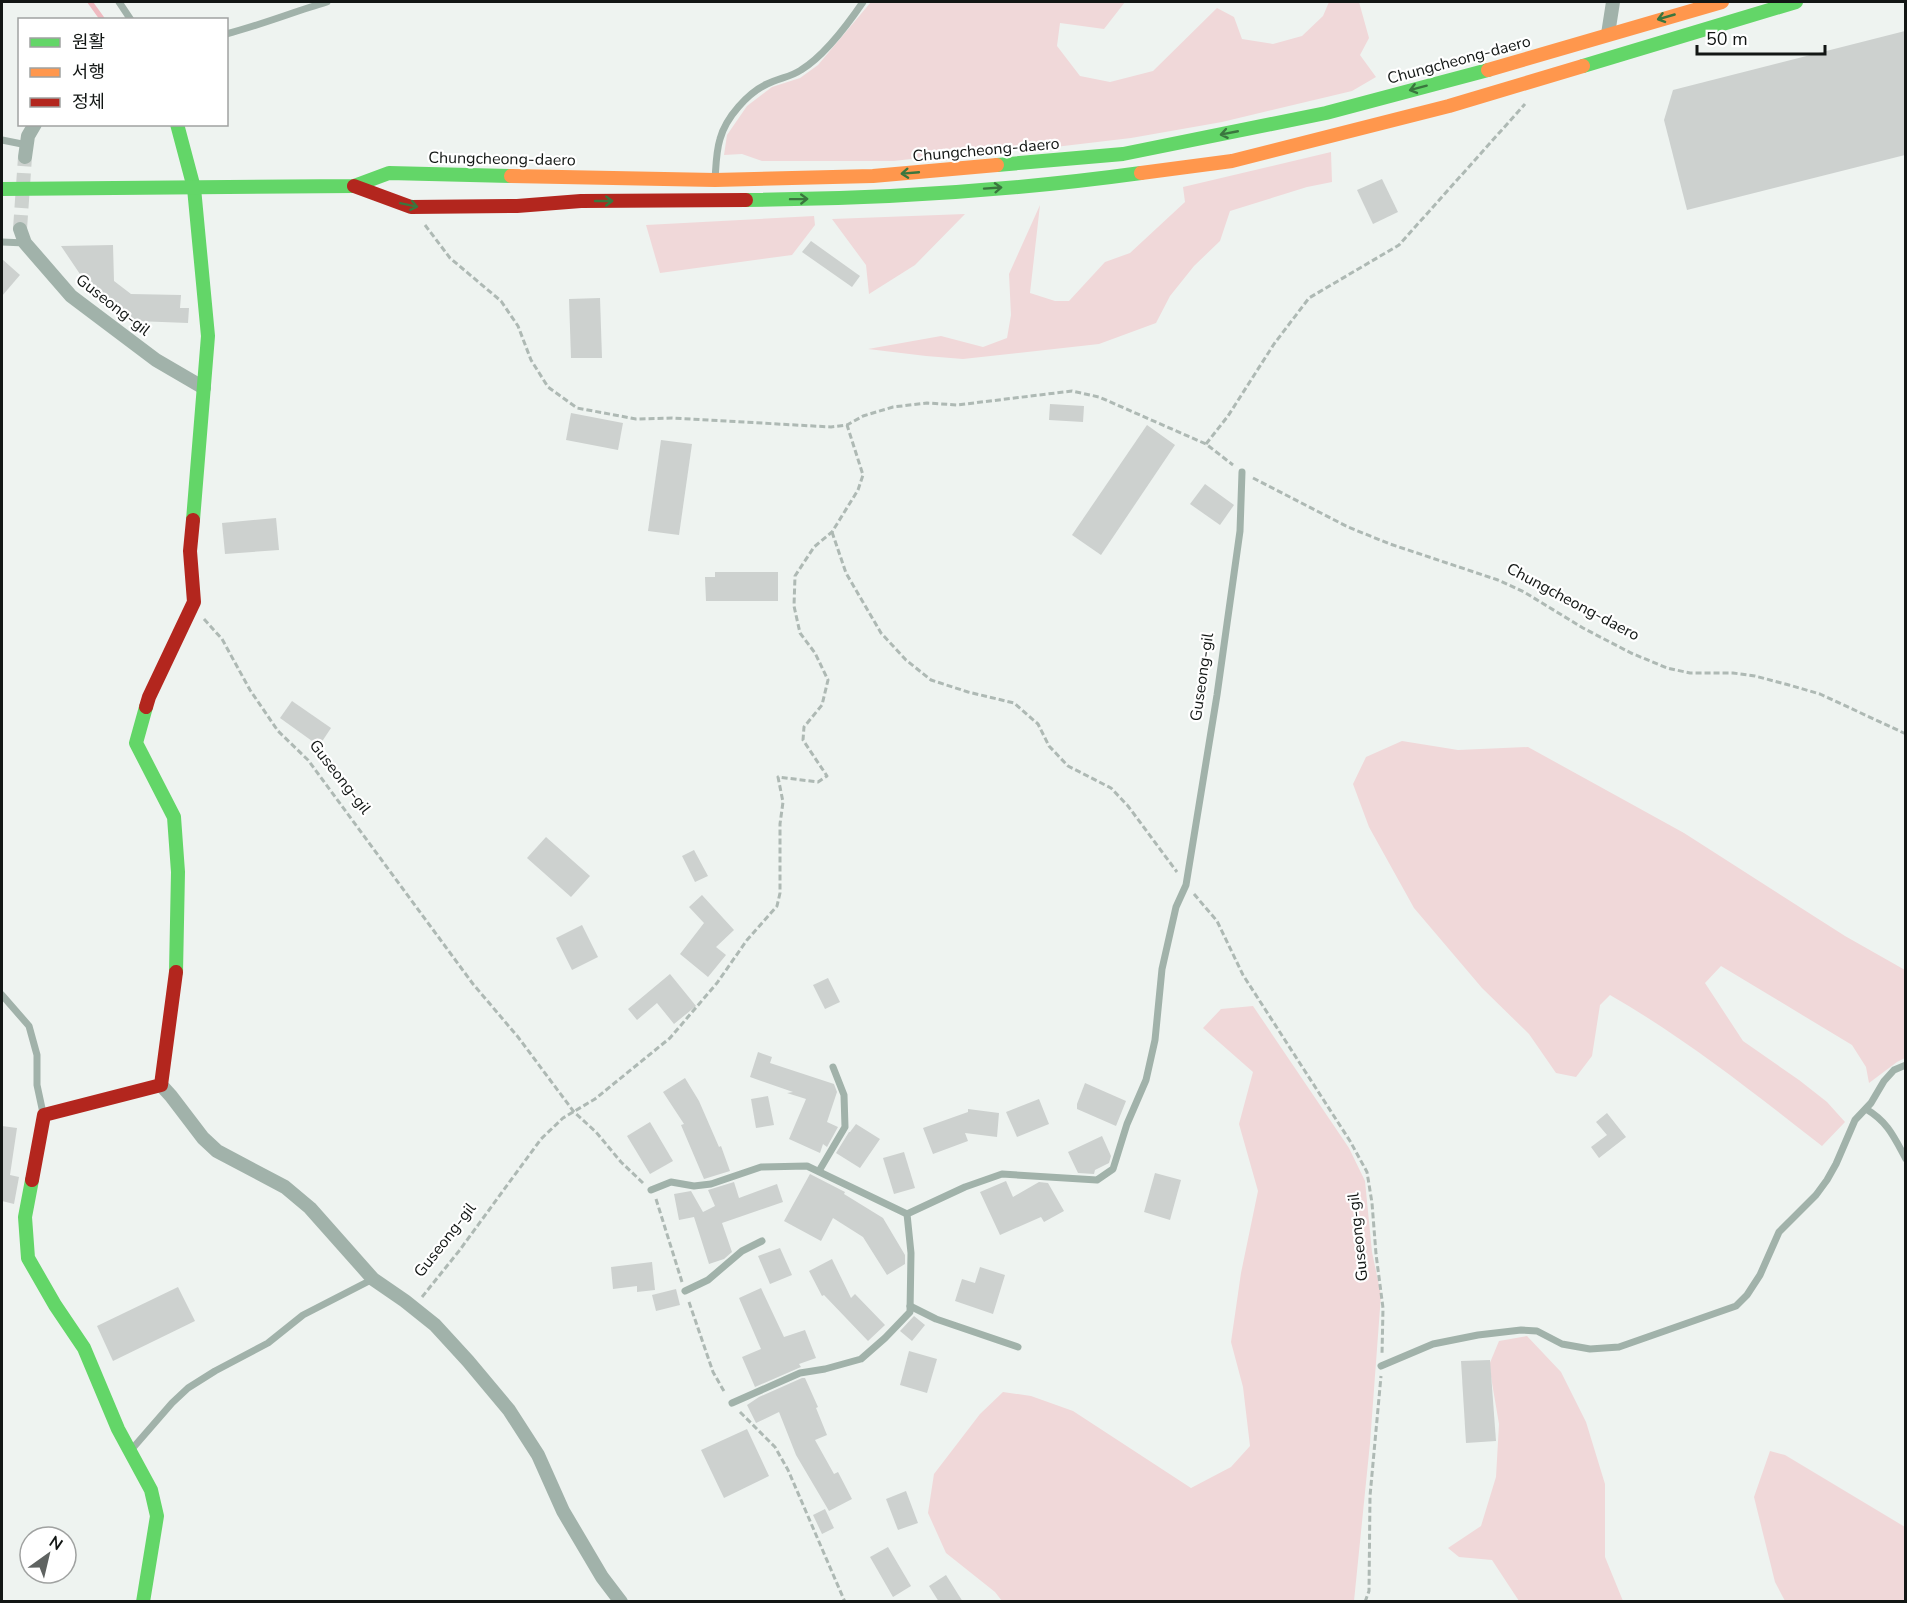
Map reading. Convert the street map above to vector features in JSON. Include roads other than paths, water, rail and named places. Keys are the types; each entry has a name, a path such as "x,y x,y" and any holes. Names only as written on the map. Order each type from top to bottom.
{"main road":[{"name":"Chungcheong-daero","path":"2,189 354,186 388,173 715,180 873,176 1124,154 1326,113 1543,55 1722,2"},
{"name":"Chungcheong-daero","path":"354,186 411,207 517,206 581,201 833,199 1068,183 1232,161 1449,106 1796,2"},
{"path":"143,1602 157,1516 152,1490 101,1392 84,1348 55,1305 28,1258 24,1217 44,1115 161,1085 176,972 178,872 174,817 136,743 149,697 194,602 190,551 208,336 194,188 178,126"}],"street":[{"path":"1608,34 1613,2"},
{"path":"26,151 28,136 34,126"},
{"name":"Guseong-gil","path":"23,236 71,296 156,360 204,388"},
{"path":"161,1085 203,1138 218,1151 285,1187 310,1208 373,1279 435,1325 509,1410 538,1455 562,1511 602,1577 621,1602"}],"lane":[{"path":"119,2 130,18"},
{"path":"228,33 327,2"},
{"path":"715,180 720,137 744,101 766,84 789,76 811,62 863,2"},
{"path":"2,140 26,151"},
{"path":"2,242 23,236"},
{"name":"Guseong-gil","path":"907,1214 965,1187 1002,1174 1097,1180 1113,1169 1127,1124 1146,1080 1155,1040 1162,969 1176,907 1186,885 1240,531 1242,472"},
{"path":"2,995 28,1026 37,1055 38,1085 44,1115"},
{"path":"1382,1366 1433,1344 1478,1335 1521,1330 1537,1331 1562,1344 1590,1349 1618,1347 1736,1306 1747,1295 1760,1275 1779,1232 1827,1180 1856,1120 1884,1081 1894,1070 1905,1065"},
{"path":"819,1171 846,1127 844,1095 833,1067"},
{"path":"1866,1109 1880,1118 1890,1130 1905,1159"},
{"path":"651,1190 671,1182 694,1186 711,1184 761,1167 807,1166 907,1214 911,1253 910,1312 861,1359 800,1373 732,1403"},
{"path":"685,1291 708,1280 742,1251 762,1241"},
{"path":"130,1451 188,1388 214,1371 268,1343 303,1315 373,1279"},
{"path":"910,1306 936,1319 1018,1347"}],"waterway":[{"path":"90,2 102,18"}],"tunnel":[{"path":"20,229 25,157"}]}
